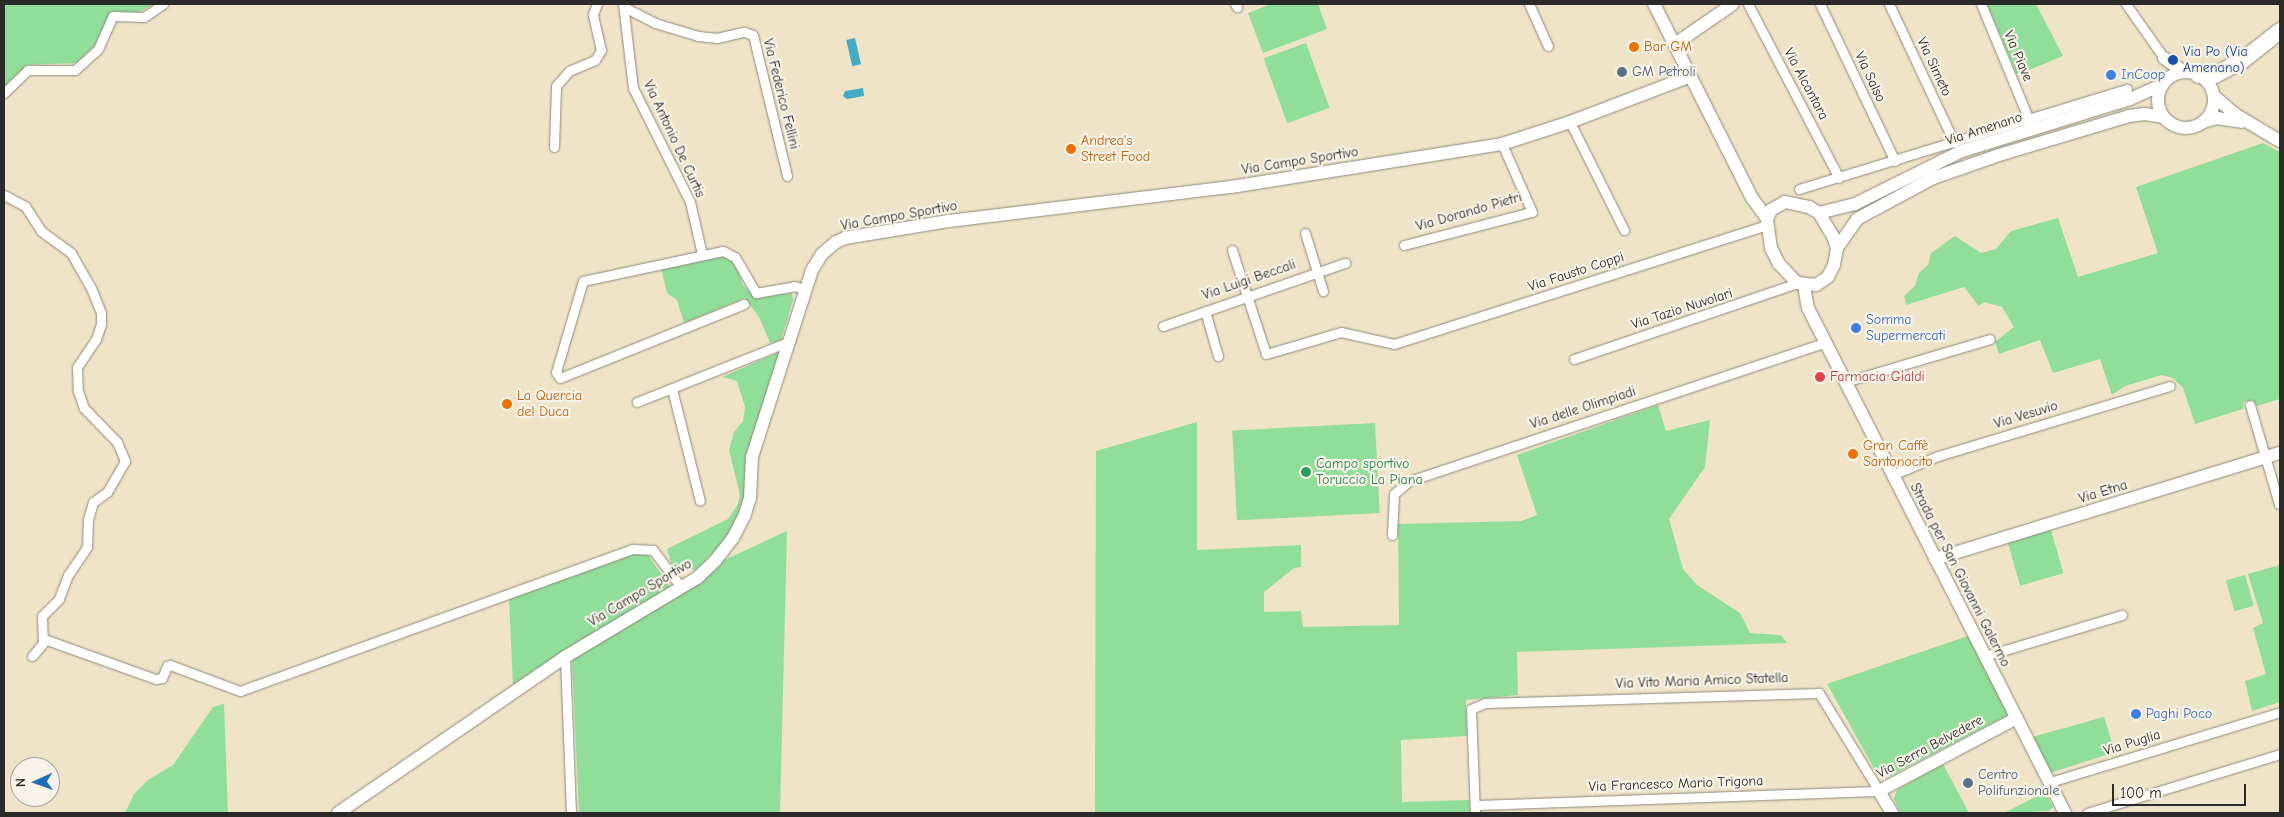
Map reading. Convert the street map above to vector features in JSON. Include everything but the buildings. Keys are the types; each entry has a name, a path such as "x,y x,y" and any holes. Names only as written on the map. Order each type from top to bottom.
{"highway":[{"path":"2192,74 2215,75 2243,60 2280,30"}],"street":[{"path":"4,93 28,70 75,70 98,50 113,16 144,17 163,4"},
{"path":"554,148 556,86 569,71 595,60 601,50 593,14 597,4"},
{"path":"1529,4 1548,46"},
{"path":"1654,4 1752,198 1767,222 1769,242 1779,264 1806,285 1828,276 1837,248 1819,213 1795,203 1765,204 1752,198"},
{"path":"1675,44 1733,4"},
{"name":"Via Alcantara","path":"1748,4 1839,178"},
{"name":"Via Salso","path":"1820,4 1895,161"},
{"name":"Via Simeto","path":"1889,4 1954,142"},
{"name":"Via Piave","path":"1981,4 2029,120"},
{"path":"2126,4 2164,58 2211,87 2214,96 2211,113 2203,122"},
{"name":"Via Federico Fellini","path":"624,5 655,23 698,36 718,38 744,32 753,35 787,176"},
{"name":"Via Antonio De Curtis","path":"624,5 633,88 690,202 702,254"},
{"path":"2164,58 2164,83 2158,104 2163,117 2182,128 2217,118 2251,124"},
{"path":"2164,83 2192,74"},
{"name":"Via Campo Sportivo","path":"338,813 565,657 681,587 715,562 733,538 745,514 750,498 752,458 805,289 822,254 845,238 949,221 1231,187 1502,144 1570,122 1691,76"},
{"name":"Via Amenano","path":"1819,213 1854,204 1962,151 2130,99 2164,83"},
{"path":"1799,189 2127,89"},
{"path":"2214,96 2251,124 2280,141"},
{"name":"Via Amenano","path":"1837,248 1857,219 1934,178 1999,154 2129,116 2145,114 2163,117"},
{"path":"1570,122 1624,230"},
{"name":"Via Dorando Pietri","path":"1404,244 1532,212 1502,144"},
{"path":"4,195 25,206 41,231 71,253 90,288 101,314 101,324 96,339 77,367 78,391 84,408 117,442 125,461 107,492 93,502 83,557 68,575 59,599 42,616 44,639 32,656"},
{"path":"1767,222 1776,205"},
{"name":"Via Fausto Coppi","path":"1245,296 1266,354 1341,332 1394,344 1767,222"},
{"path":"1306,233 1323,290"},
{"path":"1232,250 1245,296"},
{"path":"744,304 560,378 556,372 583,281 702,254 730,252 756,293 794,286 805,289"},
{"name":"Via Luigi Beccali","path":"1163,326 1317,271 1345,263"},
{"name":"Strada per San Giovanni Galermo","path":"1806,285 1812,301 1816,322 1825,343 2065,813"},
{"name":"Via Tazio Nuvolari","path":"1574,359 1806,285"},
{"path":"1205,310 1218,356"},
{"path":"1845,382 1990,339"},
{"path":"637,402 790,341"},
{"name":"Via delle Olimpiadi","path":"1392,535 1394,494 1410,481 1825,343"},
{"name":"Via Vesuvio","path":"1892,475 1938,456 2170,386"},
{"path":"672,389 700,501"},
{"path":"2250,405 2279,504"},
{"name":"Via Etna","path":"1935,559 2280,453"},
{"path":"44,639 156,679 162,678 167,666 170,665 240,691 633,549 654,550 681,587"},
{"path":"1985,656 2122,615"},
{"path":"565,657 571,813"},
{"name":"Via Vito Maria Amico Statella","path":"1475,809 1472,709 1485,703 1820,693 1879,791"},
{"name":"Via Puglia","path":"2050,782 2280,712"},
{"name":"Via Serra Belvedere","path":"1892,813 1879,791 2017,718"},
{"path":"2087,813 2280,754"},
{"name":"Via Francesco Mario Trigona","path":"1475,809 1879,791"}],"green space":[{"path":"4,4 155,4 137,13 111,12 96,45 76,63 27,65 4,87"},
{"path":"1271,4 1318,4 1327,29 1263,53 1248,13"},
{"path":"1987,4 2036,4 2063,56 2017,75"},
{"path":"1306,43 1330,108 1287,123 1264,58"},
{"path":"2263,143 2280,152 2280,399 2257,406 2253,402 2244,401 2243,409 2195,424 2183,388 2173,378 2162,375 2125,386 2112,395 2100,359 2053,373 2040,340 1999,354 1995,342 2014,327 2002,307 1984,302 1979,306 1964,287 1906,305 1904,296 1915,286 1919,273 1928,265 1931,253 1955,236 1981,253 1996,249 2011,231 2058,218 2078,277 2158,253 2136,187"},
{"path":"723,256 734,260 743,285 756,298 792,293 793,300 781,340 770,343 759,317 745,298 684,323 677,300 667,293 661,268"},
{"path":"777,353 782,353 745,499 729,536 696,570 672,566 667,549 728,519 738,504 740,495 729,450 734,432 743,421 745,407 737,381 722,377"},
{"path":"1658,405 1666,431 1710,420 1705,467 1669,519 1683,569 1697,585 1740,613 1750,633 1781,635 1787,643 1517,652 1518,695 1466,700 1467,736 1401,740 1402,802 1469,800 1470,813 1095,813 1096,451 1197,422 1197,550 1301,545 1301,567 1294,568 1264,592 1264,612 1301,611 1303,627 1399,625 1398,524 1521,521 1537,515 1517,455"},
{"name":"Campo sportivo Toruccio La Piana","path":"1375,423 1380,513 1237,520 1232,430"},
{"path":"2051,530 2063,573 2020,586 2008,542"},
{"path":"787,531 780,813 579,813 572,658 720,562"},
{"path":"632,554 648,555 670,587 513,686 509,598"},
{"path":"2280,565 2280,702 2252,711 2245,681 2266,674 2253,628 2263,623 2248,574"},
{"path":"2245,575 2254,606 2235,611 2226,581"},
{"path":"1968,636 2007,712 2006,716 1890,776 1875,770 1827,684"},
{"path":"224,704 228,813 125,813 134,794 148,780 173,765 213,707"},
{"path":"2104,717 2115,752 2050,773 2032,737"},
{"path":"1943,764 1969,813 1900,813 1894,799 1897,790"},
{"path":"2045,792 2053,807 2049,811 2004,813"}],"water":[{"path":"855,38 861,64 852,66 846,40"},
{"path":"863,88 864,96 847,99 843,96 845,91"}],"place":[{"name":"Bar GM","path":"1634,47"},
{"name":"Via Po (Via Amenano)","path":"2173,60"},
{"name":"GM Petroli","path":"1622,72"},
{"name":"InCoop","path":"2111,75"},
{"name":"Andrea's Street Food","path":"1071,149"},
{"name":"Somma Supermercati","path":"1856,328"},
{"name":"Farmacia Gialdi","path":"1820,377"},
{"name":"La Quercia del Duca","path":"507,404"},
{"name":"Gran Caffè Santonocito","path":"1853,454"},
{"name":"Campo sportivo Toruccio La Piana","path":"1306,472"},
{"name":"Paghi Poco","path":"2136,714"},
{"name":"Centro Polifunzionale","path":"1968,783"}]}
